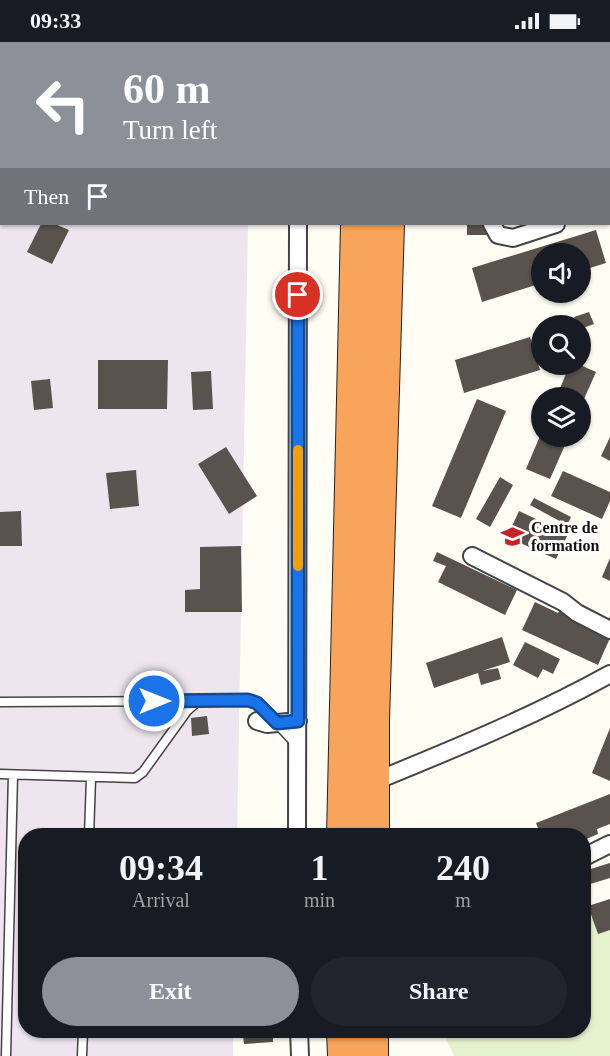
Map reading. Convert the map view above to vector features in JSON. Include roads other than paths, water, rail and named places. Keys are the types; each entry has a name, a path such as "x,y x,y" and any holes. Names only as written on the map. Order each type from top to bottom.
{"highway":[{"path":"343,828 357,225"},
{"path":"373,828 388,225"},
{"path":"343,1038 344,1056"},
{"path":"372,1038 372,1056"}],"street":[{"path":"297,828 298,225"},
{"path":"493,225 498,235 513,238 553,225"},
{"path":"472,556 563,602 577,613 610,630"},
{"path":"373,782 487,736 560,702 610,674"},
{"path":"257,721 267,724 298,721"},
{"path":"591,854 610,844"},
{"path":"299,1038 300,1056"}],"lane":[{"path":"0,702 248,700 257,703 298,746"},
{"path":"0,774 135,778 143,772 187,711 198,701"},
{"path":"6,1056 4,932 13,775"},
{"path":"89,828 91,778"},
{"path":"82,1056 83,1038"}],"place":[{"name":"Centre de formation","path":"513,536"}]}
